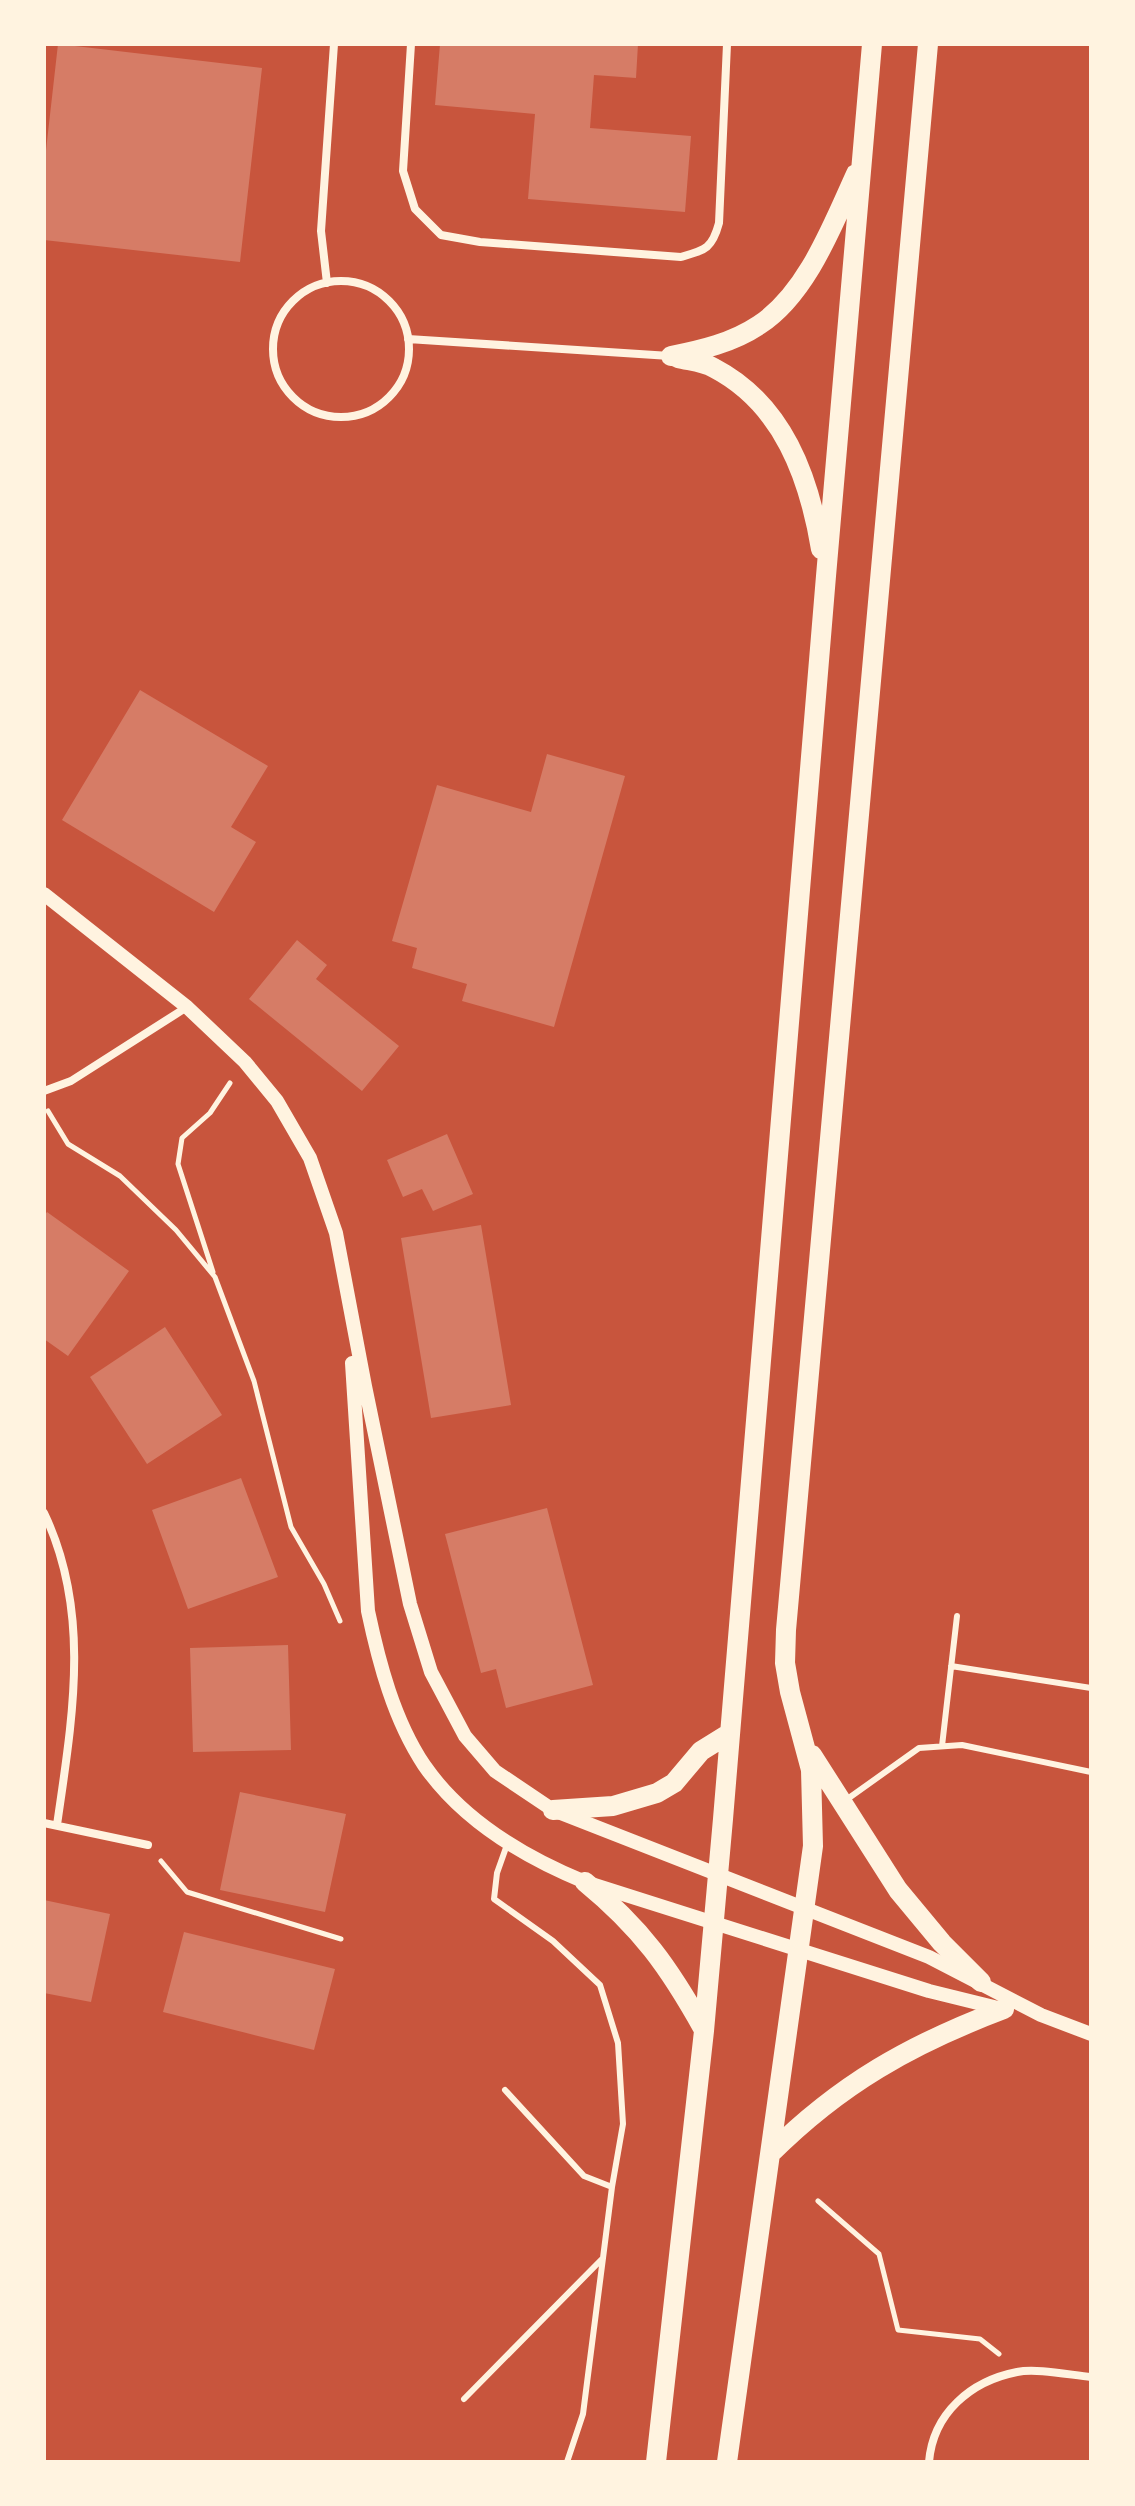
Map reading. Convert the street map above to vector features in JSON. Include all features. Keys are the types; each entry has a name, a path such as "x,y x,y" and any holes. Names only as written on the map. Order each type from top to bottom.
{"main road":[{"path":"656,2462 704,2031 718,1875 872,44"},
{"path":"727,2462 813,1846 811,1770 790,1692 785,1663 786,1630 928,44"},
{"path":"671,356 726,342 760,325 774,312 804,278 818,256 862,160"},
{"path":"671,356 712,367 735,382 782,429 809,493 826,576"},
{"path":"553,1810 613,1806 657,1793 674,1783 701,1751 730,1733"},
{"path":"805,1743 898,1890 942,1943 981,1982"},
{"path":"585,1882 622,1914 657,1952 704,2031"},
{"path":"770,2154 837,2095 879,2066 950,2029 1004,2009"}],"street":[{"path":"327,283 321,231 334,44"},
{"path":"411,44 403,171 415,209 441,235 480,242 681,257 701,252 714,242 719,223 727,44"},
{"path":"338,280 362,283 392,303 404,323 408,339 409,361 401,383 385,402 364,413 341,418 317,413 289,394 276,373 272,350 275,327 294,298 315,285 327,283 338,280"},
{"path":"408,339 671,356"},
{"path":"44,894 187,1007 245,1062 277,1101 310,1158 336,1233 410,1604 431,1672 465,1736 495,1771 553,1810 929,1957 1041,2015 1091,2034"},
{"path":"44,1091 71,1081 187,1007"},
{"path":"348,1291 368,1611 391,1697 424,1764 450,1795 481,1824 531,1858 585,1882 929,1991 1041,2015"},
{"path":"44,1513 55,1536 70,1585 75,1644 71,1724 57,1825"},
{"path":"44,1823 148,1845"},
{"path":"929,2462 945,2413 978,2385 1019,2371 1091,2377"}],"lane":[{"path":"942,1746 957,1616"},
{"path":"951,1666 1091,1688"},
{"path":"842,1803 919,1748 962,1745 1091,1772"},
{"path":"508,1842 497,1873 494,1899 553,1941 600,1985 618,2043 623,2124 583,2414 567,2462"},
{"path":"505,2090 584,2176 612,2187"},
{"path":"464,2399 603,2258"}],"path":[{"path":"245,1062 210,1113 182,1138 178,1164 215,1277 254,1381 291,1527 324,1584 343,1627"},
{"path":"44,1105 68,1144 120,1176 176,1230 215,1277"},
{"path":"148,1845 187,1892 341,1939"},
{"path":"818,2201 879,2254 898,2330 980,2339 1019,2371"}],"building":[{"path":"58,44 262,68 240,262 44,240 44,168"},
{"path":"440,44 638,44 636,78 594,75 590,128 691,136 685,212 528,199 535,114 435,105"},
{"path":"140,690 268,766 231,827 256,842 214,912 62,820"},
{"path":"547,754 625,776 554,1027 462,1001 467,984 412,968 417,948 392,941 437,785 531,812"},
{"path":"297,940 327,965 316,979 399,1046 362,1091 249,999"},
{"path":"447,1134 473,1194 433,1211 422,1189 403,1197 387,1160"},
{"path":"47,1212 129,1271 68,1356 44,1339 44,1216"},
{"path":"481,1225 511,1405 431,1418 401,1238"},
{"path":"165,1327 222,1415 147,1464 90,1377"},
{"path":"241,1478 278,1577 188,1609 152,1510"},
{"path":"547,1508 593,1685 506,1708 496,1669 481,1673 445,1534"},
{"path":"288,1645 291,1750 193,1752 190,1648"},
{"path":"240,1792 346,1814 325,1912 220,1890"},
{"path":"44,1900 110,1914 91,2002 44,1993"},
{"path":"184,1932 335,1969 314,2050 163,2012"}]}
